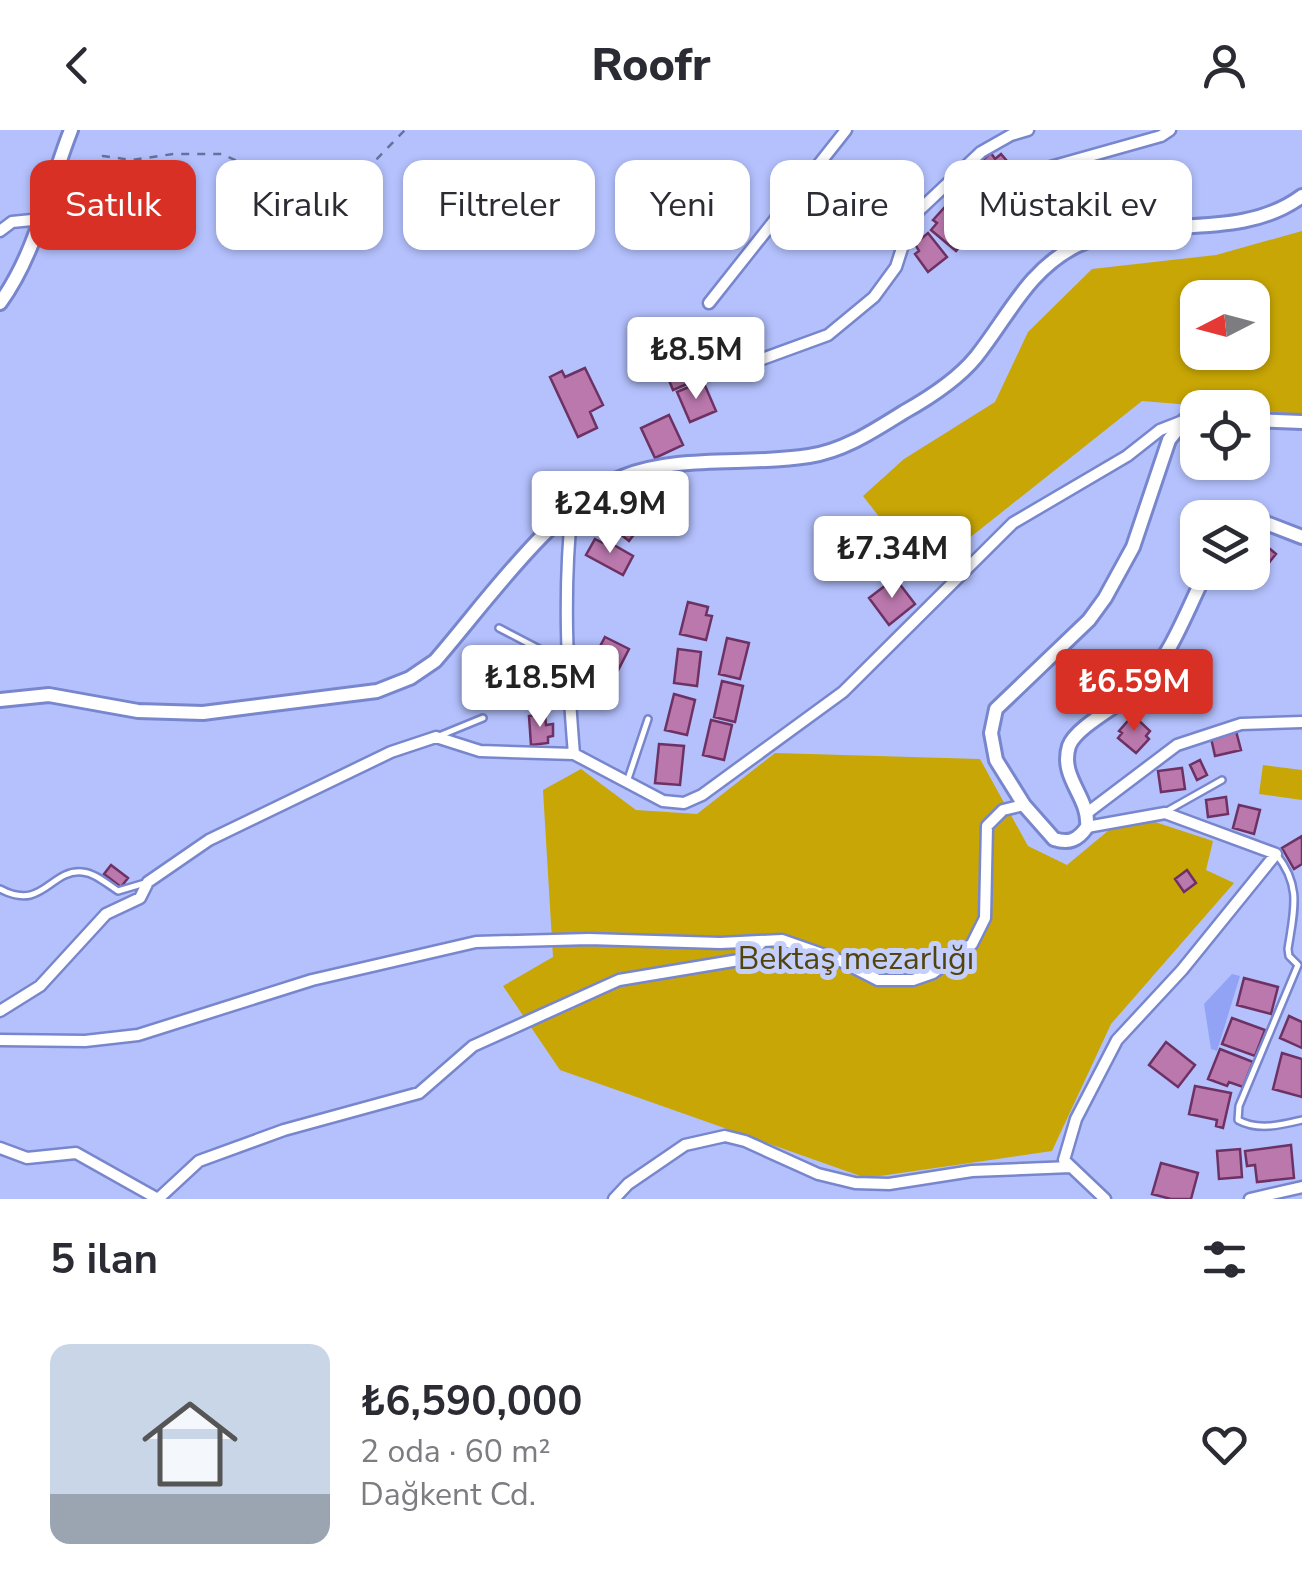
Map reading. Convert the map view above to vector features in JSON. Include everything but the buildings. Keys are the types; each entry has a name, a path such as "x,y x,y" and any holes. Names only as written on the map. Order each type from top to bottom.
{"street":[{"path":"62,160 71,130"},
{"path":"709,302 846,130"},
{"path":"743,366 828,335 874,297 896,268 912,217 981,152 1028,130"},
{"path":"1075,160 1170,130"},
{"path":"0,700 48,695 138,711 185,714 377,691 410,678 435,661 572,506 619,478 658,467 810,456 854,442 929,396 974,360 1032,278 1078,246 1108,235 1250,220 1302,196"},
{"path":"0,231 12,222 30,220"},
{"path":"0,303 30,246"},
{"path":"1270,421 1302,422"},
{"path":"0,1011 40,986 106,914 140,898 148,882 210,840 391,752 436,737 480,751 574,754 663,801 684,803 702,795 843,692 1014,523 1127,456 1160,430 1180,423"},
{"path":"1180,430 1169,440 1121,574 1089,620 996,709 991,733 996,760 1024,805 1054,840 1069,842 1077,838 1087,820 1177,746 1241,724 1302,722"},
{"path":"572,506 566,570 566,663 574,754"},
{"path":"1270,525 1302,537"},
{"path":"1087,820 1068,770 1073,738 1150,676 1197,590"},
{"path":"0,1040 85,1041 138,1034 312,980 476,942 763,940 805,946 878,980 913,980 933,973 972,944 981,931 985,918 986,826 1003,810 1024,805"},
{"path":"1087,820 1164,812 1276,854 1182,970 1117,1040 1076,1119 1064,1160 1105,1199"},
{"path":"0,1148 28,1158 76,1153 159,1199 199,1161 284,1130 419,1092 473,1046 618,980 745,958 763,940"},
{"path":"614,1199 628,1184 685,1145 725,1136 818,1174 855,1183 889,1184 972,1171 1070,1167"},
{"path":"1250,1199 1295,1192"}],"lane":[{"path":"499,628 566,663"},
{"path":"436,737 483,718"},
{"path":"627,782 648,719"},
{"path":"1164,812 1222,780"},
{"path":"1276,854 1291,871 1296,894 1288,949 1298,965 1239,1106 1238,1120 1249,1126 1276,1126 1302,1120"},
{"path":"0,889 17,898 28,896 76,872 91,875 118,891 148,882"}],"path":[{"path":"99,160 103,156 132,160 173,154 222,154 304,188 373,163 404,130"}],"green space":[{"path":"1302,231 1302,414 1270,411 1270,390 1180,390 1180,404 1142,401 963,543 919,568 863,496 904,459 995,402 1028,332 1092,269 1216,255"},
{"name":"Bektaş mezarlığı","path":"775,753 980,759 1028,846 1067,865 1109,830 1152,821 1213,841 1206,870 1234,883 1111,1024 1052,1151 866,1178 560,1070 503,986 553,957 543,790 581,769 636,810 697,814"},
{"path":"1263,765 1302,770 1302,800 1259,794"}],"water":[{"path":"1232,974 1240,976 1217,1051 1211,1049 1204,1004"}]}
